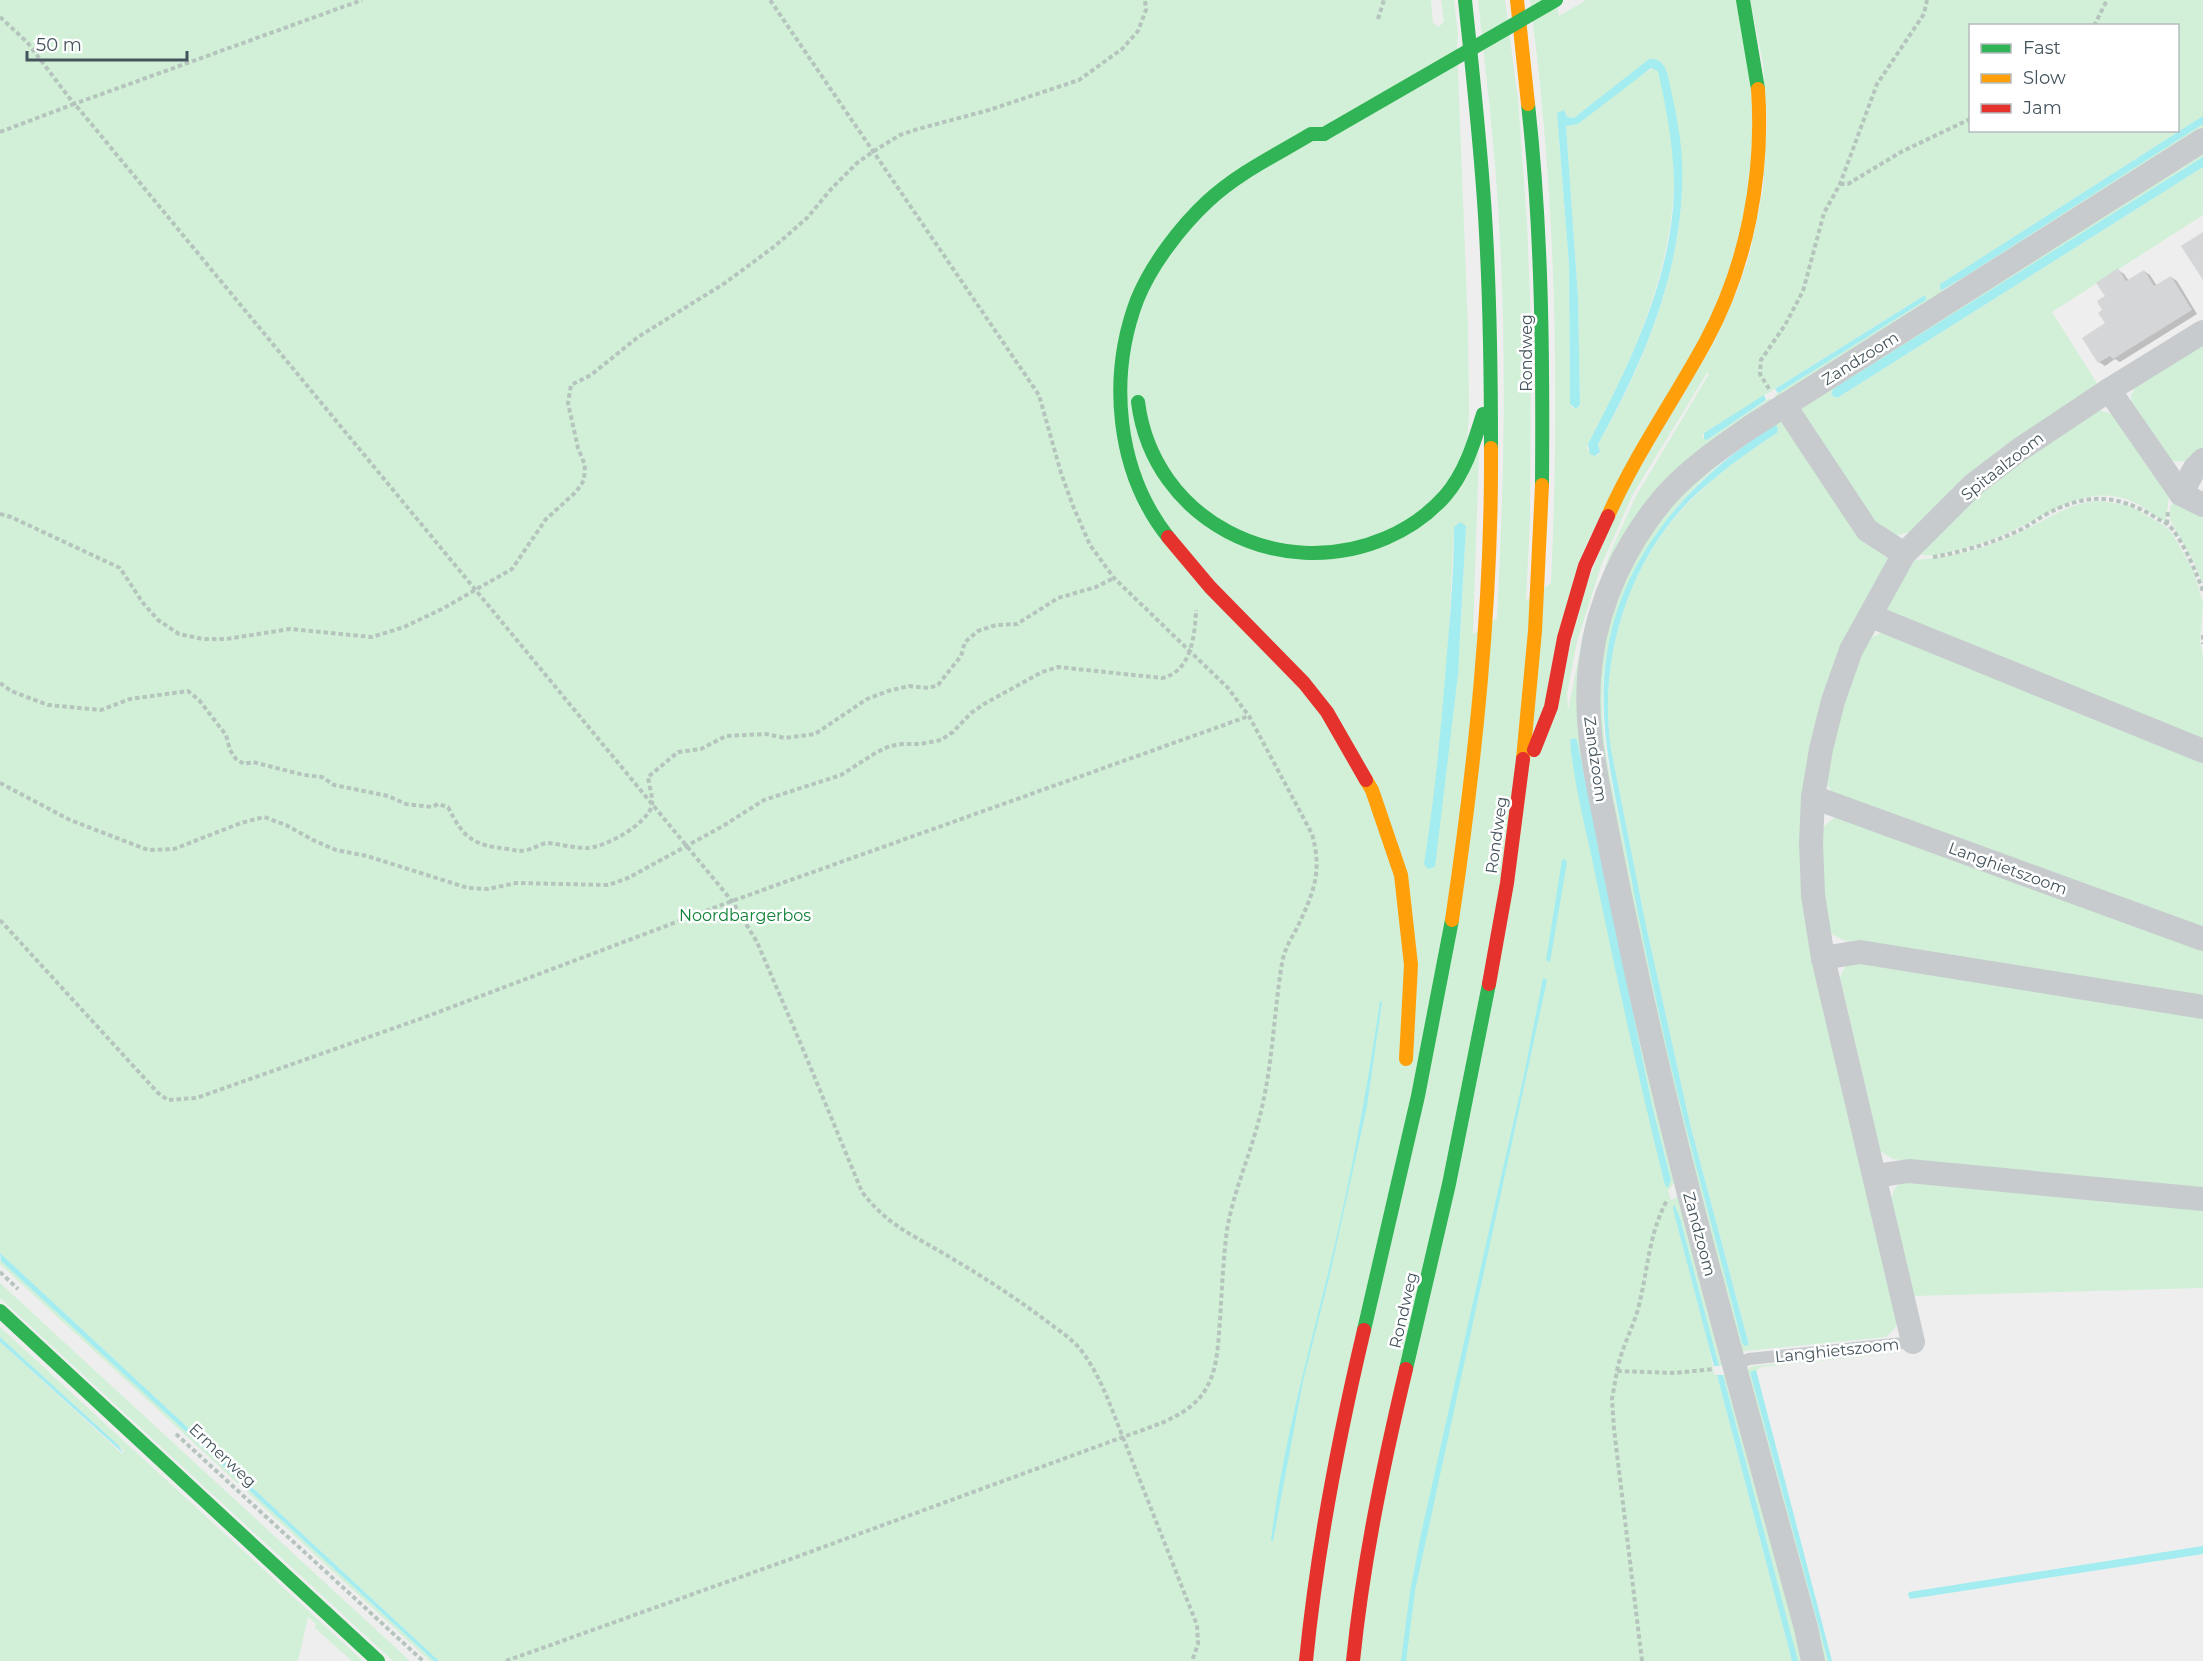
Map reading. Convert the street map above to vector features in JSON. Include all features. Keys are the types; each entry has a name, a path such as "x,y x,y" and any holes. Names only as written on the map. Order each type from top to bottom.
{"main road":[{"name":"Rondweg","path":"1306,1661 1318,1550 1329,1488 1360,1341 1395,1198 1451,925 1481,682 1491,500 1492,386 1486,234 1474,72 1465,0"},
{"name":"Rondweg","path":"1353,1661 1363,1576 1374,1519 1483,1016 1520,786 1540,537 1544,437 1542,285 1527,74 1517,0"},
{"path":"1405,1072 1411,964 1401,875 1372,790 1327,712 1304,683 1210,587 1166,534 1140,490 1130,463 1121,417 1121,380 1125,339 1138,298 1167,248 1195,214 1235,179 1556,0"},
{"path":"1520,786 1551,706 1564,638 1585,566 1621,486 1707,341 1729,291 1742,253 1756,184 1760,113 1758,84 1743,0"},
{"path":"1292,161 1313,149 1318,134"},
{"path":"1137,387 1139,410 1154,455 1184,500 1216,527 1261,548 1300,555 1328,555 1355,551 1398,533 1435,506 1457,480 1472,448 1492,386"},
{"path":"1395,1198 1403,1095"},
{"path":"0,1311 378,1661"}],"street":[{"name":"Zandzoom","path":"1813,1661 1652,1050 1589,734 1591,661 1599,619 1615,574 1637,535 1665,497 1716,451 2203,140"},
{"name":"Spitaalzoom","path":"1906,552 1973,485 2019,450 2109,390 2203,332"},
{"path":"2109,390 2181,494 2203,505"},
{"path":"1782,407 1867,530 1906,552"},
{"path":"2181,494 2195,468 2203,460"},
{"name":"Langhietszoom","path":"1906,552 1851,650 1833,702 1821,749 1813,796 1811,842 1813,895 1823,958 1913,1342"},
{"path":"1871,616 2203,751"},
{"name":"Langhietszoom","path":"1813,796 2203,939"},
{"path":"1823,958 1860,952 2203,1007"},
{"path":"1875,1176 1909,1171 2203,1200"}],"lane":[{"name":"Langhietszoom","path":"1735,1365 1749,1359 1913,1342"}],"path":[{"path":"0,132 362,0"},
{"path":"506,1661 1123,1437 1167,1420 1190,1407 1207,1387 1215,1364 1227,1229 1262,1110 1268,1080 1283,955 1303,915 1317,874 1318,855 1312,834 1249,716 1228,688 1190,649 1114,578 1090,545 1073,506 1039,395 770,0"},
{"path":"0,514 120,568 143,603 158,620 179,634 203,639 226,639 290,629 372,637 404,627 442,609 512,569 546,519 576,492 584,480 585,465 578,448 568,403 571,385 591,375 638,337 725,284 807,218 856,163 900,135 989,110 1079,80 1122,49 1138,31 1146,10 1145,0"},
{"path":"1378,19 1384,0"},
{"path":"1782,407 1760,374 1761,360 1785,325 1803,291 1824,213 1840,184 1877,84 1924,14 1928,0"},
{"path":"2095,24 2107,0"},
{"path":"0,18 27,42 74,104 732,901 757,942 862,1192 876,1210 898,1228 986,1278 1026,1305 1067,1336 1080,1349 1107,1397 1197,1624 1197,1644 1191,1661"},
{"path":"1840,184 1848,184 1901,152 1969,120"},
{"path":"1906,552 1922,557 1966,550 2012,533 2069,504 2094,499 2117,500 2128,502 2167,524 2187,554 2203,592"},
{"path":"0,683 11,691 48,705 101,710 130,699 188,691 199,700 226,735 230,750 236,759 244,764 253,762 304,775 322,777 334,785 388,796 406,804 432,807 438,804 448,807 467,837 497,849 528,850 545,843 585,848 600,846 640,824 652,804 648,777 678,752 701,748 726,736 766,734 785,738 816,734 867,699 909,686 929,688 938,685 961,656 965,642 978,631 996,625 1017,624 1058,598 1096,587 1114,578"},
{"path":"0,783 70,820 148,850 174,849 241,823 264,817 286,825 336,850 367,856 453,884 477,889 516,883 608,885 628,878 723,826 755,804 841,775 890,746 941,740 984,704 1042,672 1058,667 1162,678 1175,674 1183,666 1190,649 1195,627 1194,603"},
{"path":"2203,635 2203,644"},
{"path":"0,920 158,1093 168,1100 196,1098 420,1019 732,901 1249,716"},
{"path":"1642,1661 1612,1399 1620,1354 1638,1308 1652,1232 1667,1198 1676,1190 1687,1186"},
{"path":"0,1272 26,1297"},
{"path":"1617,1371 1675,1373 1735,1365"},
{"name":"Ermerweg","path":"167,1426 423,1661"}],"green space":[{"name":"Noordbargerbos","path":"0,0 1431,0 1433,23 1439,27 1444,21 1441,0 1454,0 1458,35 1469,415 1467,443 1451,477 1451,496 1463,481 1479,451 1473,634 1497,618 1504,420 1499,222 1493,139 1478,0 1505,0 1518,100 1527,223 1531,326 1530,519 1526,600 1551,583 1555,437 1554,291 1546,145 1530,0 1556,0 1559,16 1586,0 1736,0 1746,48 1753,139 1750,184 1742,228 1730,272 1713,315 1691,359 1609,499 1585,549 1579,574 1578,605 1567,645 1567,660 1583,594 1613,518 1635,476 1713,344 1737,291 1750,253 1763,189 1767,123 1763,63 1750,0 2203,0 2203,116 2179,131 2179,24 1969,24 1969,132 2178,132 1940,284 1940,289 1943,290 1964,277 2203,124 2203,133 1780,403 1775,395 1926,300 1925,296 1704,433 1702,437 1707,440 1770,398 1775,406 1711,446 1674,480 1649,509 1627,542 1610,576 1596,613 1587,651 1583,689 1584,729 1592,789 1677,1171 1674,1183 1668,1191 1671,1200 1677,1197 1685,1198 1728,1364 1719,1366 1680,1218 1674,1205 1675,1217 1709,1346 1714,1374 1717,1375 1792,1661 439,1661 0,1253","holes":["1649,59 1659,61 1668,76 1681,157 1680,218 1667,285 1656,319 1630,384 1598,444 1600,452 1597,456 1587,449 1588,444 1633,351 1657,285 1665,252 1674,183 1672,140 1658,70 1654,68 1639,76 1578,124 1566,126 1578,297 1580,405 1578,408 1573,408 1570,404 1569,264 1557,113 1564,110 1567,117 1574,118","1707,373 1709,374 1636,496 1610,553 1585,625 1568,711 1567,694 1577,642 1601,566 1633,494","1460,522 1466,527 1460,643 1448,651 1454,527","1573,738 1577,740 1652,1105 1671,1180 1668,1188 1628,1022 1570,740"]},
{"path":"2203,146 2203,157 1833,390 1831,395 1837,398 2203,167 2203,215 2052,312 2100,388 1919,530 1894,536 1873,526 1801,412 1804,399"},
{"path":"2203,341 2203,450 2187,460 2179,462 2170,460 2132,407 2131,396 2135,387"},
{"path":"2099,410 2114,415 2169,496 2166,520 2163,521 2136,503 2120,497 2089,497 2060,507 1980,544 1939,555 1920,554 1980,489"},
{"path":"1777,416 1884,548 1891,567 1866,606 1804,828 1901,1317 1886,1337 1736,1352 1607,807 1595,678 1620,579 1672,498","holes":["1777,433 1743,456 1700,491 1668,526 1649,554 1622,616 1609,682 1608,716 1611,749 1645,921 1690,1124 1749,1344 1745,1346 1741,1340 1679,1098 1660,1014 1610,774 1602,705 1607,651 1615,622 1625,593 1653,539 1691,491 1736,450 1755,440"]},
{"path":"2101,501 2130,506 2165,526 2173,535 2194,572 2203,604 2200,641 2203,657 2203,742 1881,612 1915,560 1959,554 1986,546 2071,507"},
{"path":"2173,501 2203,517 2203,584 2193,560 2170,520"},
{"path":"1883,632 2203,759 2203,931 1832,792 1826,783 1838,714 1868,639"},
{"path":"1842,816 2203,948 2203,999 1845,941 1830,933 1821,895 1823,827 1834,818"},
{"path":"1856,961 2203,1015 2203,1191 1893,1159 1880,1151 1840,977 1845,967"},
{"path":"1904,1180 2203,1206 2203,1288 1912,1296 1891,1198 1895,1188"},
{"path":"0,1260 434,1661 430,1661 0,1264"},
{"path":"0,1283 410,1661 393,1661 0,1298"},
{"path":"0,1327 363,1661 352,1661 315,1628 316,1624 308,1617 298,1661 0,1661 0,1342 121,1453 123,1454 124,1451 0,1337"},
{"path":"1925,1350 1761,1367 1750,1372 1828,1661 1817,1661 1743,1377 1750,1367 1754,1366"},
{"path":"1723,1375 1732,1375 1806,1661 1798,1661"}],"water":[{"path":"1649,59 1662,63 1668,76 1679,129 1682,199 1677,236 1660,308 1647,344 1616,412 1598,444 1600,452 1595,456 1590,454 1588,444 1634,350 1647,317 1667,249 1674,180 1672,152 1658,71 1651,68 1578,124 1566,126 1578,297 1580,405 1576,409 1570,404 1569,264 1557,113 1564,110 1567,117 1574,118"},
{"path":"2203,116 2203,124 1964,277 1940,289 1940,284"},
{"path":"2203,157 2203,167 1837,398 1831,395 1833,389"},
{"path":"1925,295 1926,300 1778,393 1775,389"},
{"path":"1764,395 1766,400 1707,440 1704,439 1704,433"},
{"path":"1773,426 1777,426 1777,433 1732,464 1690,500 1668,525 1649,554 1622,616 1609,682 1608,716 1611,749 1645,921 1690,1124 1749,1345 1745,1346 1742,1343 1687,1132 1638,915 1611,777 1604,719 1604,689 1606,659 1622,597 1653,538 1695,488 1720,465"},
{"path":"1460,522 1466,526 1458,674 1435,867 1428,869 1424,864 1441,724 1451,603 1454,527"},
{"path":"1574,738 1577,740 1652,1105 1671,1180 1668,1188 1665,1185 1638,1072 1582,812 1570,740"},
{"path":"1565,859 1567,862 1550,962 1546,960 1562,860"},
{"path":"1543,978 1547,980 1415,1591 1406,1661 1401,1661 1410,1592 1421,1534 1524,1075"},
{"path":"1380,1001 1382,1002 1367,1106 1330,1274 1303,1381 1273,1541 1271,1541 1289,1436 1352,1167"},
{"path":"1674,1204 1680,1218 1719,1366 1714,1366 1675,1217"},
{"path":"0,1253 439,1661 434,1661 1,1261"},
{"path":"0,1337 118,1445 124,1454 0,1342"},
{"path":"1756,1370 1832,1661 1828,1661 1750,1372"},
{"path":"1717,1375 1723,1375 1798,1661 1792,1661"},
{"path":"2203,1546 2203,1554 1910,1599 1908,1594 1909,1592"}],"building":[{"path":"2203,232 2203,280 2181,246"},
{"path":"2118,268 2126,281 2144,270 2154,286 2171,276 2192,310 2113,359 2110,356 2098,363 2082,338 2105,323 2098,313 2102,310 2097,301 2105,296 2096,283"}],"traffic: fast":[{"path":"1465,0 1480,145 1486,233 1491,448"},
{"path":"1324,134 1556,0"},
{"path":"1743,0 1758,89"},
{"path":"1528,104 1541,294 1542,485"},
{"path":"1168,537 1137,483 1122,423 1120,391 1122,360 1137,300 1150,273 1168,247 1187,222 1208,201 1232,182 1271,157 1311,134 1324,134"},
{"path":"1138,402 1149,444 1168,480 1195,509 1228,532 1264,546 1304,553 1345,550 1386,538 1410,526 1425,515 1439,503 1458,478 1483,414"},
{"path":"1364,1330 1418,1096 1452,920"},
{"path":"1406,1369 1449,1184 1489,984"},
{"path":"0,1311 378,1661"}],"traffic: slow":[{"path":"1517,0 1528,104"},
{"path":"1608,516 1630,471 1706,341 1732,282 1750,219 1755,186 1758,154 1758,89"},
{"path":"1452,920 1475,744 1485,626 1491,507 1491,448"},
{"path":"1523,759 1535,631 1542,485"},
{"path":"1366,780 1372,790 1401,875 1411,965 1406,1059"}],"traffic: jam":[{"path":"1534,750 1551,707 1564,638 1585,566 1608,516"},
{"path":"1168,537 1210,587 1304,683 1327,712 1366,780"},
{"path":"1489,984 1507,883 1523,759"},
{"path":"1306,1661 1329,1495 1364,1330"},
{"path":"1353,1661 1362,1587 1375,1514 1406,1369"}]}
